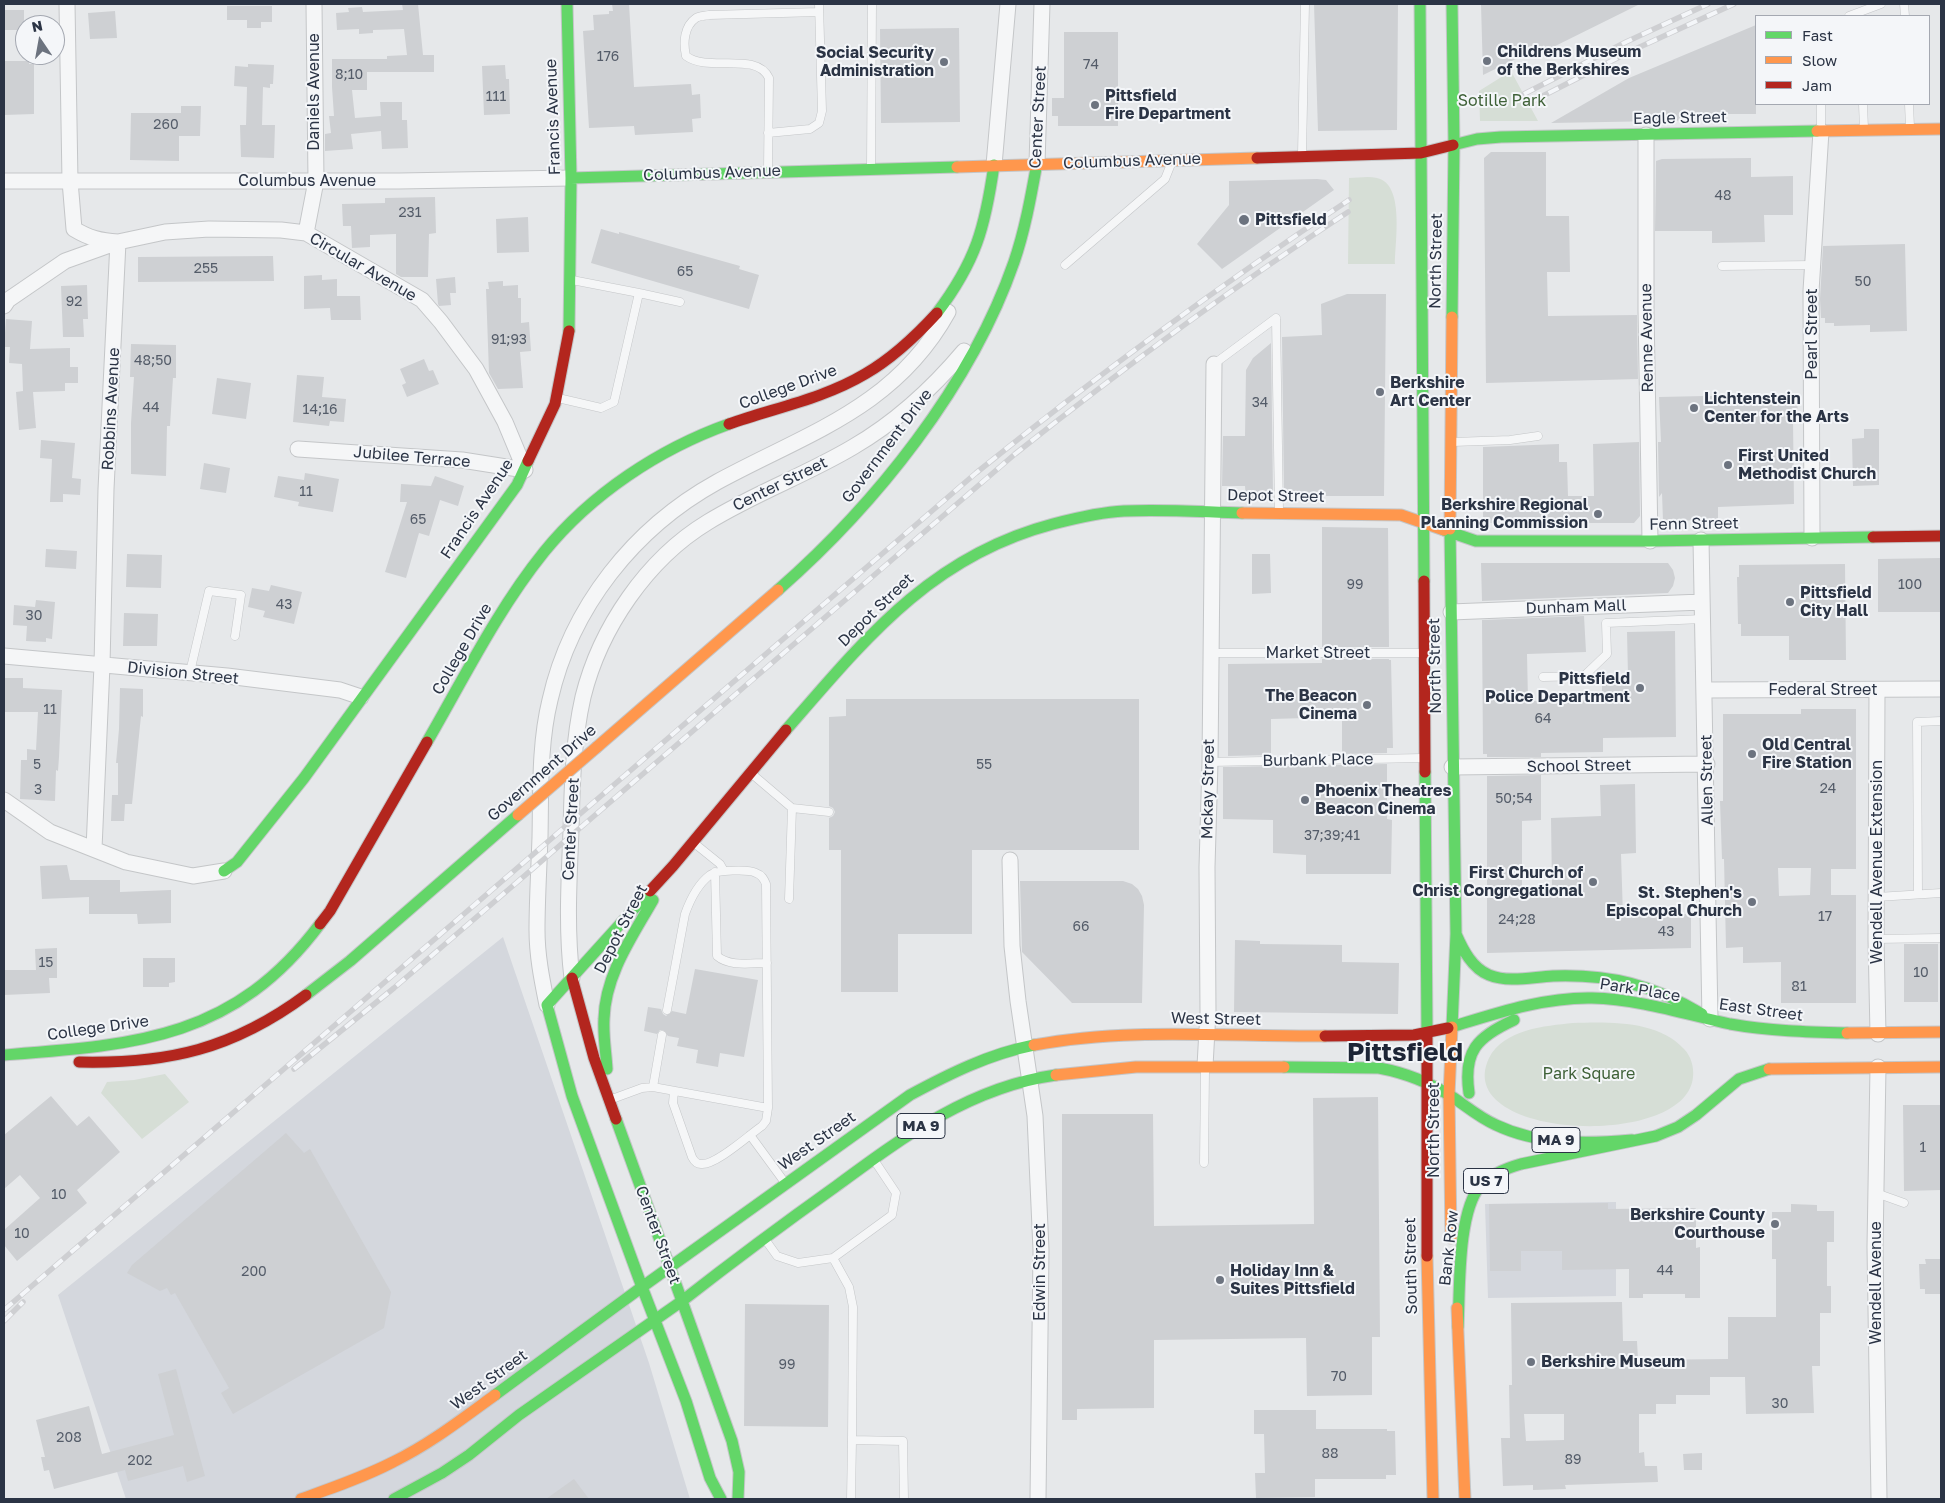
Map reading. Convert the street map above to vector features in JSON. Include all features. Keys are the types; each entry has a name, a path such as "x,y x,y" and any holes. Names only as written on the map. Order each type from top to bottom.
{"main road":[{"name":"Francis Avenue","path":"224,870 237,862 298,786 517,485 555,404 568,337 570,280 571,178 567,4"},
{"name":"North Street","path":"1420,4 1427,1033"},
{"name":"North Street","path":"1452,4 1454,144 1450,531 1452,767 1456,934 1449,1095 1451,1230 1458,1327"},
{"name":"Eagle Street","path":"1421,153 1454,144 1501,137 1941,129"},
{"name":"Columbus Avenue","path":"571,178 1421,153"},
{"name":"Center Street","path":"988,321 1009,276 1018,248 1027,217 1038,164"},
{"name":"Center Street","path":"976,248 988,207 994,165"},
{"name":"College Drive","path":"4,1055 90,1049 152,1038 186,1028 213,1017 246,999 262,987 292,960 309,941 330,911 509,600 557,537 610,491 678,446 722,428 841,386 881,366 919,333 937,311 953,291 976,248"},
{"name":"Government Drive","path":"4,1055 81,1062 165,1058 197,1051 240,1034 289,1008 334,974 785,584 846,525 882,484 920,433 957,378 988,321"},
{"name":"Depot Street","path":"547,1005 672,867 750,772 877,628 910,596 968,557 1028,531 1089,515 1124,511 1401,515 1450,531"},
{"name":"Fenn Street","path":"1450,531 1476,541 1650,541 1941,536"},
{"name":"Depot Street","path":"610,1099 603,1026 604,1011 610,986 626,946 672,867"},
{"name":"East Street","path":"1456,934 1471,962 1487,974 1506,978 1594,976 1645,985 1663,992 1710,1019 1756,1029 1788,1032 1878,1034 1941,1032"},
{"name":"Center Street","path":"572,978 594,1058 728,1430 739,1470 738,1499"},
{"name":"Park Place","path":"1427,1033 1509,1009 1564,1000 1592,998 1636,1003 1710,1019"},
{"name":"Park Place","path":"1483,1118 1473,1105 1466,1076 1468,1061 1475,1045 1494,1028 1564,1000"},
{"name":"Center Street","path":"547,1005 572,1096 686,1401 710,1478 720,1499"},
{"name":"West Street","path":"301,1499 362,1477 401,1458 439,1436 670,1266 918,1090 960,1069 1025,1046 1106,1035 1297,1036 1427,1033"},
{"name":"South Street","path":"1427,1033 1427,1287 1433,1499"},
{"name":"MA 9","path":"682,1300 764,1238 926,1123 960,1104 996,1090 1030,1080 1064,1073 1102,1069 1205,1066 1379,1068 1398,1071 1428,1082"},
{"name":"Bank Row","path":"1458,1327 1466,1220 1472,1198 1478,1189 1493,1175 1516,1165 1656,1136 1678,1127 1696,1115 1739,1079 1754,1073 1773,1068 1790,1067 1878,1067"},
{"name":"US 7","path":"1878,1067 1941,1067"},
{"name":"Bank Row","path":"1428,1082 1483,1118 1510,1131 1573,1142 1632,1140"},
{"path":"394,1499 442,1474 519,1415 682,1300"},
{"name":"US 7","path":"1458,1327 1465,1499"}],"street":[{"path":"67,4 70,181 74,229 100,241 118,242"},
{"name":"Daniels Avenue","path":"306,233 316,181 314,4"},
{"name":"Center Street","path":"994,165 1008,4"},
{"name":"Center Street","path":"1038,164 1042,4"},
{"name":"Pearl Street","path":"1812,538 1811,345 1813,265 1821,131"},
{"name":"Renne Avenue","path":"1646,134 1646,310 1650,541"},
{"name":"Columbus Avenue","path":"4,181 316,181 571,178"},
{"name":"Circular Avenue","path":"4,306 8,300 65,261 118,242 165,232 209,229 281,230 306,233 422,300 442,322 476,369 506,422 525,470"},
{"name":"Robbins Avenue","path":"94,850 102,665 107,479 118,242"},
{"name":"Center Street","path":"547,1005 541,976 537,931 543,748 549,701 573,632 586,609 602,584 622,559 664,517 716,483 836,422 886,388 934,335 958,294 976,248"},
{"name":"Center Street","path":"572,978 568,927 568,896 572,794 578,725 589,676 602,644 615,620 632,594 653,568 677,544 706,522 838,456 881,430 937,382 988,321"},
{"name":"Mckay Street","path":"1205,1066 1214,364"},
{"name":"Jubilee Terrace","path":"298,449 462,460 525,470"},
{"name":"Allen Street","path":"1701,540 1710,1019"},
{"name":"Dunham Mall","path":"1451,612 1702,602"},
{"name":"Division Street","path":"4,656 190,672 340,690 361,698"},
{"name":"Federal Street","path":"1705,690 1941,689"},
{"name":"Wendell Avenue Extension","path":"1877,690 1876,939 1878,1034"},
{"name":"School Street","path":"1452,767 1706,764"},
{"path":"4,800 50,832 126,862 193,876 224,870"},
{"name":"Edwin Street","path":"1010,860 1012,946 1036,1116 1041,1250 1038,1499"},
{"name":"Wendell Avenue","path":"1878,1067 1875,1248 1879,1499"}],"lane":[{"path":"871,168 872,4"},
{"path":"1302,156 1305,4"},
{"path":"1861,14 1881,4"},
{"path":"768,133 810,129 819,123 822,111 819,8 709,15 696,18 687,30 683,45 686,56 691,60 701,63 754,64 764,69 768,78 768,133 768,172"},
{"path":"1821,105 1821,131"},
{"path":"1863,105 1864,130"},
{"path":"1909,105 1910,129"},
{"path":"1065,265 1165,179 1173,160"},
{"path":"1722,266 1813,265"},
{"path":"570,280 680,302"},
{"path":"556,398 601,408 614,402 639,293"},
{"path":"1214,364 1276,318 1280,512"},
{"path":"1451,442 1510,440 1538,436"},
{"path":"190,672 209,591 241,595 235,636"},
{"path":"1543,677 1584,676 1607,654 1606,623 1702,619"},
{"name":"Market Street","path":"1211,653 1425,653"},
{"path":"1918,894 1916,722 1941,720"},
{"name":"Burbank Place","path":"1210,762 1426,758"},
{"path":"750,772 792,808 829,812"},
{"path":"789,899 792,808"},
{"path":"693,842 720,864 724,871"},
{"path":"667,1010 685,914 690,900 709,876 715,872 750,871 763,877 766,884 767,963 768,1108 766,1121 762,1126 714,1161 706,1164 695,1162 673,1103 674,1091"},
{"path":"715,872 717,956 730,963 767,963"},
{"path":"1877,897 1941,893"},
{"path":"1876,939 1941,938"},
{"path":"653,1088 662,1035"},
{"path":"1204,1163 1205,1066"},
{"path":"610,1099 642,1088 653,1088 768,1108"},
{"path":"750,1135 785,1184"},
{"path":"764,1238 777,1256 798,1263 833,1258 892,1215 896,1193 873,1159"},
{"path":"1876,1193 1904,1202"},
{"path":"833,1258 849,1287 853,1307 851,1499"},
{"path":"852,1440 903,1441 904,1499"}],"shaded area":[{"path":"503,937 649,1363 690,1499 126,1499 58,1295"},
{"path":"1616,1202 1616,1296 1488,1298 1485,1204"}],"green space":[{"name":"Sotille Park","path":"1511,71 1538,121 1480,121 1479,91"},
{"path":"1349,178 1377,178 1386,183 1392,191 1395,202 1397,229 1395,264 1348,264"},
{"name":"Park Square","path":"1573,1023 1632,1025 1661,1033 1673,1040 1684,1049 1692,1062 1693,1069 1693,1077 1681,1101 1653,1116 1616,1125 1574,1126 1535,1119 1504,1106 1486,1085 1489,1058 1496,1048 1515,1035 1526,1031"},
{"path":"165,1074 189,1102 142,1139 101,1093 107,1082 134,1080"}],"building":[{"path":"402,4 418,4 423,55 434,55 434,72 367,72 367,90 352,90 355,118 381,116 380,102 402,102 402,120 407,120 408,148 382,149 381,131 351,134 353,149 325,151 325,134 331,133 329,116 334,116 332,59 387,59 387,56 407,55 404,29 373,30 373,33 359,34 359,29 337,30 336,13 349,12 348,8 362,7 363,12 403,10"},
{"path":"612,4 629,4 634,87 691,84 692,95 700,94 701,118 692,119 693,132 635,135 634,126 589,128 583,31 594,30 593,15 609,14 609,11 613,11"},
{"path":"1314,4 1398,4 1397,130 1318,131"},
{"path":"1481,4 1640,4 1533,57 1526,54 1483,75"},
{"path":"227,6 272,6 272,22 261,22 261,28 247,28 247,20 227,20"},
{"path":"4,10 24,10 24,15 15,15 15,30 4,30"},
{"path":"115,11 117,38 90,39 88,13"},
{"path":"1755,25 1756,114 1715,114 1715,120 1551,123 1629,78"},
{"path":"959,28 960,122 881,123 880,29"},
{"path":"1064,32 1118,32 1118,126 1058,126 1058,116 1052,116 1052,98 1064,98"},
{"path":"4,61 15,61 15,65 34,65 34,114 4,115"},
{"path":"248,64 274,65 273,84 270,84 270,88 263,87 262,125 275,125 274,158 241,157 240,125 246,125 247,87 234,86 235,66 248,67"},
{"path":"505,65 506,79 509,79 510,114 484,115 482,66"},
{"path":"181,106 201,106 200,136 179,136 179,161 130,160 131,113 181,113"},
{"path":"1491,152 1546,152 1546,216 1569,216 1570,272 1547,272 1548,316 1637,315 1638,379 1486,383 1484,158"},
{"path":"1751,158 1751,177 1793,176 1793,215 1764,215 1765,242 1712,243 1712,231 1655,231 1656,161 1662,159"},
{"name":"Pittsfield","path":"1326,180 1334,190 1222,269 1197,244 1229,205 1229,181"},
{"path":"435,197 436,233 429,234 428,277 401,277 396,274 396,234 370,235 370,247 352,248 351,226 343,226 342,204 385,203 385,198"},
{"path":"528,217 529,252 497,253 496,219"},
{"path":"601,229 619,234 619,232 740,266 739,269 759,275 749,309 591,263"},
{"path":"1905,244 1907,331 1870,332 1870,325 1834,326 1834,323 1825,323 1825,318 1821,318 1820,299 1823,246"},
{"path":"273,256 274,281 138,282 138,257"},
{"path":"322,275 322,280 337,279 337,296 360,296 361,320 331,320 330,308 304,309 304,276"},
{"path":"455,277 456,293 450,293 451,305 439,306 436,279"},
{"path":"503,281 503,286 518,285 518,298 521,298 521,323 529,322 531,351 520,352 523,388 498,389 489,373 486,289 489,289 488,282"},
{"path":"87,285 88,319 83,319 84,337 63,337 61,286"},
{"path":"1347,294 1386,294 1384,496 1284,496 1282,337 1322,335 1321,304"},
{"path":"6,319 32,321 30,349 70,348 70,367 78,367 78,383 65,383 65,391 33,392 36,428 19,430 16,392 23,391 22,364 9,363 10,347 4,347"},
{"path":"1271,343 1273,495 1270,500 1246,500 1245,486 1222,486 1223,436 1245,436 1246,370 1253,358"},
{"path":"131,344 176,345 176,378 173,378 170,426 167,426 166,476 131,474 131,423 134,377 130,377"},
{"path":"424,359 429,371 433,370 439,384 407,397 402,385 406,383 400,369"},
{"path":"297,375 324,377 322,397 346,399 344,422 330,421 329,426 293,422"},
{"path":"217,378 251,383 246,419 212,414"},
{"path":"1797,394 1798,420 1793,420 1794,504 1718,507 1718,520 1663,521 1662,493 1659,497 1658,442 1661,442 1659,397"},
{"path":"1864,429 1879,429 1879,485 1853,486 1852,439 1864,438"},
{"path":"41,440 75,443 72,478 81,479 80,495 63,494 63,502 50,502 52,459 40,458"},
{"path":"1639,442 1640,516 1634,523 1483,523 1483,447 1559,444 1559,462 1567,462 1568,496 1594,496 1593,444"},
{"path":"204,463 230,468 226,493 200,489"},
{"path":"305,473 339,479 333,512 298,506 299,502 274,497 278,476 304,480"},
{"path":"435,476 464,486 458,506 440,500 429,536 419,533 406,578 385,572 407,502 400,502 401,484 431,486"},
{"path":"1322,527 1388,528 1389,647 1322,647"},
{"path":"46,549 77,551 76,569 45,567"},
{"path":"127,554 162,555 161,588 126,587"},
{"path":"1252,554 1270,554 1271,593 1252,594"},
{"path":"1941,558 1941,612 1878,612 1878,559"},
{"path":"1481,563 1668,563 1673,570 1675,578 1673,586 1668,593 1482,601"},
{"path":"1845,564 1846,660 1789,660 1789,636 1741,636 1741,624 1738,624 1737,577 1739,577 1739,565"},
{"path":"271,585 302,592 294,624 263,617 265,611 248,607 252,588 269,591"},
{"path":"36,600 55,602 52,639 46,638 46,642 26,641 27,626 13,625 14,605 35,607"},
{"path":"124,613 158,614 157,646 123,646"},
{"path":"1584,616 1586,652 1527,654 1528,701 1602,700 1602,676 1628,676 1627,632 1675,631 1676,737 1603,738 1603,752 1541,753 1541,757 1487,757 1487,754 1483,754 1482,620"},
{"path":"1322,659 1391,660 1393,748 1387,748 1387,753 1342,754 1342,717 1271,719 1271,755 1228,756 1228,664 1322,663"},
{"path":"5,678 23,678 23,688 62,690 55,801 20,799 21,760 27,760 27,749 36,750 38,712 4,712"},
{"path":"120,688 143,689 143,717 141,716 132,804 125,804 124,821 111,821 112,795 118,795 118,763 116,763"},
{"path":"846,699 1139,699 1139,850 972,850 972,934 898,934 898,992 841,992 841,850 829,850 829,818 835,812 829,806 829,717 846,716"},
{"path":"1801,709 1856,709 1856,869 1831,869 1831,895 1856,895 1856,1003 1781,1003 1781,962 1743,963 1743,947 1726,948 1724,859 1722,859 1720,801 1723,801 1723,714 1801,714","holes":["1778,868 1811,868 1810,895 1779,896"]},
{"path":"1387,764 1387,819 1392,820 1391,874 1306,874 1306,855 1273,853 1273,820 1223,819 1223,767"},
{"path":"1541,775 1541,820 1522,821 1522,887 1552,887 1551,818 1601,816 1600,785 1635,784 1636,853 1621,854 1623,916 1691,914 1691,948 1487,953 1487,776"},
{"path":"67,865 70,880 120,880 120,892 171,890 171,923 138,924 137,914 89,914 89,897 42,899 40,866"},
{"path":"1020,881 1123,881 1132,884 1138,889 1144,905 1142,1003 1072,1003 1022,952"},
{"path":"1235,940 1260,941 1260,944 1342,945 1342,962 1399,963 1398,1014 1234,1012"},
{"path":"1904,944 1938,944 1938,1002 1904,1002"},
{"path":"57,948 57,978 49,978 50,993 4,995 4,970 36,970 35,949"},
{"path":"143,958 175,958 175,982 169,983 169,987 143,987"},
{"path":"695,969 758,980 744,1057 720,1053 718,1067 696,1063 698,1050 677,1046 679,1038 668,1036 663,1030 660,1030 657,1034 644,1031 648,1007 661,1009 666,1016 672,1011 686,1014"},
{"path":"51,1096 77,1126 89,1116 120,1152 77,1190 87,1203 17,1261 4,1245 4,1230 40,1198 20,1175 4,1189 4,1135"},
{"path":"1378,1097 1380,1337 1372,1337 1372,1395 1307,1396 1306,1338 1154,1340 1154,1408 1077,1409 1077,1420 1062,1420 1062,1114 1153,1114 1154,1226 1314,1224 1313,1098"},
{"path":"1903,1105 1941,1105 1941,1190 1904,1191"},
{"path":"286,1133 304,1153 310,1149 391,1292 384,1328 233,1414 221,1393 229,1388 175,1293 171,1295 167,1288 160,1291 127,1273 132,1265"},
{"path":"1608,1203 1608,1209 1696,1208 1696,1248 1700,1247 1700,1298 1685,1298 1685,1294 1643,1294 1643,1298 1629,1298 1629,1269 1562,1270 1562,1251 1521,1251 1521,1271 1490,1271 1489,1204"},
{"path":"1791,1204 1817,1205 1817,1211 1834,1211 1834,1242 1827,1242 1827,1286 1831,1286 1831,1313 1820,1313 1820,1366 1812,1366 1814,1413 1746,1414 1745,1377 1710,1377 1710,1395 1676,1395 1676,1404 1656,1404 1656,1414 1639,1414 1639,1453 1644,1452 1645,1466 1657,1466 1658,1482 1565,1485 1566,1489 1533,1490 1533,1485 1503,1486 1501,1438 1510,1438 1509,1385 1512,1385 1511,1303 1622,1302 1623,1341 1637,1341 1638,1360 1728,1359 1728,1317 1776,1317 1776,1259 1772,1259 1772,1212 1791,1212","holes":["1524,1414 1564,1414 1564,1440 1526,1441"]},
{"path":"1925,1259 1941,1259 1941,1294 1925,1294 1925,1289 1920,1289 1919,1264 1926,1264"},
{"path":"745,1304 829,1305 828,1427 744,1426"},
{"path":"176,1369 205,1476 187,1482 183,1466 128,1481 125,1470 54,1489 49,1470 44,1471 41,1457 45,1457 36,1420 89,1406 102,1454 174,1435 158,1374"},
{"path":"1254,1410 1316,1410 1316,1429 1387,1429 1387,1431 1395,1431 1396,1475 1386,1475 1386,1479 1315,1479 1315,1497 1256,1498 1255,1473 1265,1473 1264,1434 1254,1434"},
{"path":"1702,1453 1702,1470 1684,1470 1683,1454"},
{"path":"574,1479 589,1499 546,1499"}],"railway":[{"path":"1524,94 1626,42 1708,4"},
{"path":"1529,103 1631,51 1734,4"},
{"path":"4,1310 976,473 1159,332 1349,200"},
{"path":"294,1069 394,988 1015,454 1096,390 1179,329 1263,269 1348,212"},
{"path":"4,1321 23,1302"}],"traffic: fast":[{"path":"567,4 571,178 569,331"},
{"path":"1420,4 1424,581"},
{"path":"1452,4 1454,144 1452,317"},
{"path":"1453,145 1477,139 1501,137 1817,131"},
{"path":"778,590 814,557 884,482 946,398 973,354 1014,262 1025,225 1037,163"},
{"path":"937,313 961,277 977,243 987,207 994,165"},
{"path":"571,178 957,167"},
{"path":"427,742 497,620 527,574 563,531 605,493 652,460 677,446 729,424"},
{"path":"224,871 237,862 304,778 517,485 528,461"},
{"path":"786,730 873,633 903,605 936,579 971,557 1010,538 1053,524 1115,512 1168,510 1242,513"},
{"path":"1450,529 1456,934 1452,1027"},
{"path":"1444,530 1476,541 1650,541 1873,537"},
{"path":"1425,772 1427,1033"},
{"path":"306,995 350,961 518,815"},
{"path":"495,1395 642,1287 572,1096 547,1005 650,891"},
{"path":"607,1069 604,1025 609,987 621,957 653,900"},
{"path":"4,1055 97,1046 139,1039 179,1029 217,1013 253,992 287,962 320,924"},
{"path":"1456,934 1473,963 1489,975 1504,979 1553,976 1612,979 1648,989 1684,1004 1702,1014"},
{"path":"1448,1028 1537,1003 1574,998 1592,998 1644,1004 1730,1024 1759,1028 1847,1033"},
{"path":"1469,1093 1468,1066 1475,1047 1482,1039 1514,1020"},
{"path":"721,1499 710,1478 686,1401 642,1287 910,1095 985,1059 1034,1045"},
{"path":"1284,1067 1379,1068 1427,1083 1490,1122 1512,1132 1563,1142 1632,1140"},
{"path":"1458,1327 1461,1253 1464,1232 1473,1197 1485,1181 1510,1167 1521,1164 1656,1136 1678,1127 1696,1115 1739,1079 1769,1069"},
{"path":"738,1499 739,1472 732,1441 682,1301 796,1215 912,1133 966,1103 995,1091 1025,1081 1056,1075"},
{"path":"394,1499 442,1473 469,1455 519,1415 682,1301 616,1119"}],"traffic: slow":[{"path":"1817,131 1941,129"},
{"path":"957,167 1257,158"},
{"path":"1450,529 1452,317"},
{"path":"1242,513 1401,515 1444,530"},
{"path":"597,747 778,590"},
{"path":"518,815 597,747"},
{"path":"1451,1238 1449,1095 1452,1027"},
{"path":"1847,1033 1941,1032"},
{"path":"1034,1045 1106,1036 1179,1034 1325,1036"},
{"path":"1056,1075 1136,1067 1284,1067"},
{"path":"1769,1069 1941,1067"},
{"path":"1427,1256 1433,1499"},
{"path":"1457,1308 1465,1499"},
{"path":"301,1499 359,1477 407,1455 446,1431 495,1395"}],"traffic: jam":[{"path":"1257,158 1421,153 1453,145"},
{"path":"729,424 815,397 849,383 894,354 912,339 937,313"},
{"path":"528,461 555,404 569,331"},
{"path":"1873,537 1941,536"},
{"path":"1424,581 1425,772"},
{"path":"650,891 786,730"},
{"path":"320,924 330,911 427,742"},
{"path":"572,978 594,1058 616,1119"},
{"path":"79,1062 142,1060 198,1050 252,1029 306,995"},
{"path":"1325,1036 1414,1035 1448,1028"},
{"path":"1427,1033 1427,1256"}],"place":[{"name":"Childrens Museum of the Berkshires","path":"1487,61"},
{"name":"Social Security Administration","path":"944,62"},
{"name":"Pittsfield Fire Department","path":"1095,105"},
{"name":"Pittsfield","path":"1244,220"},
{"name":"Berkshire Art Center","path":"1380,392"},
{"name":"Lichtenstein Center for the Arts","path":"1694,408"},
{"name":"First United Methodist Church","path":"1728,465"},
{"name":"Berkshire Regional Planning Commission","path":"1598,514"},
{"name":"Pittsfield City Hall","path":"1790,602"},
{"name":"Pittsfield Police Department","path":"1640,688"},
{"name":"The Beacon Cinema","path":"1367,705"},
{"name":"Old Central Fire Station","path":"1752,754"},
{"name":"Phoenix Theatres Beacon Cinema","path":"1305,800"},
{"name":"First Church of Christ Congregational","path":"1593,882"},
{"name":"St. Stephen's Episcopal Church","path":"1752,902"},
{"name":"Berkshire County Courthouse","path":"1775,1224"},
{"name":"Holiday Inn & Suites Pittsfield","path":"1220,1280"},
{"name":"Berkshire Museum","path":"1531,1362"}],"district":[{"name":"Pittsfield","path":"1405,1053"}]}
